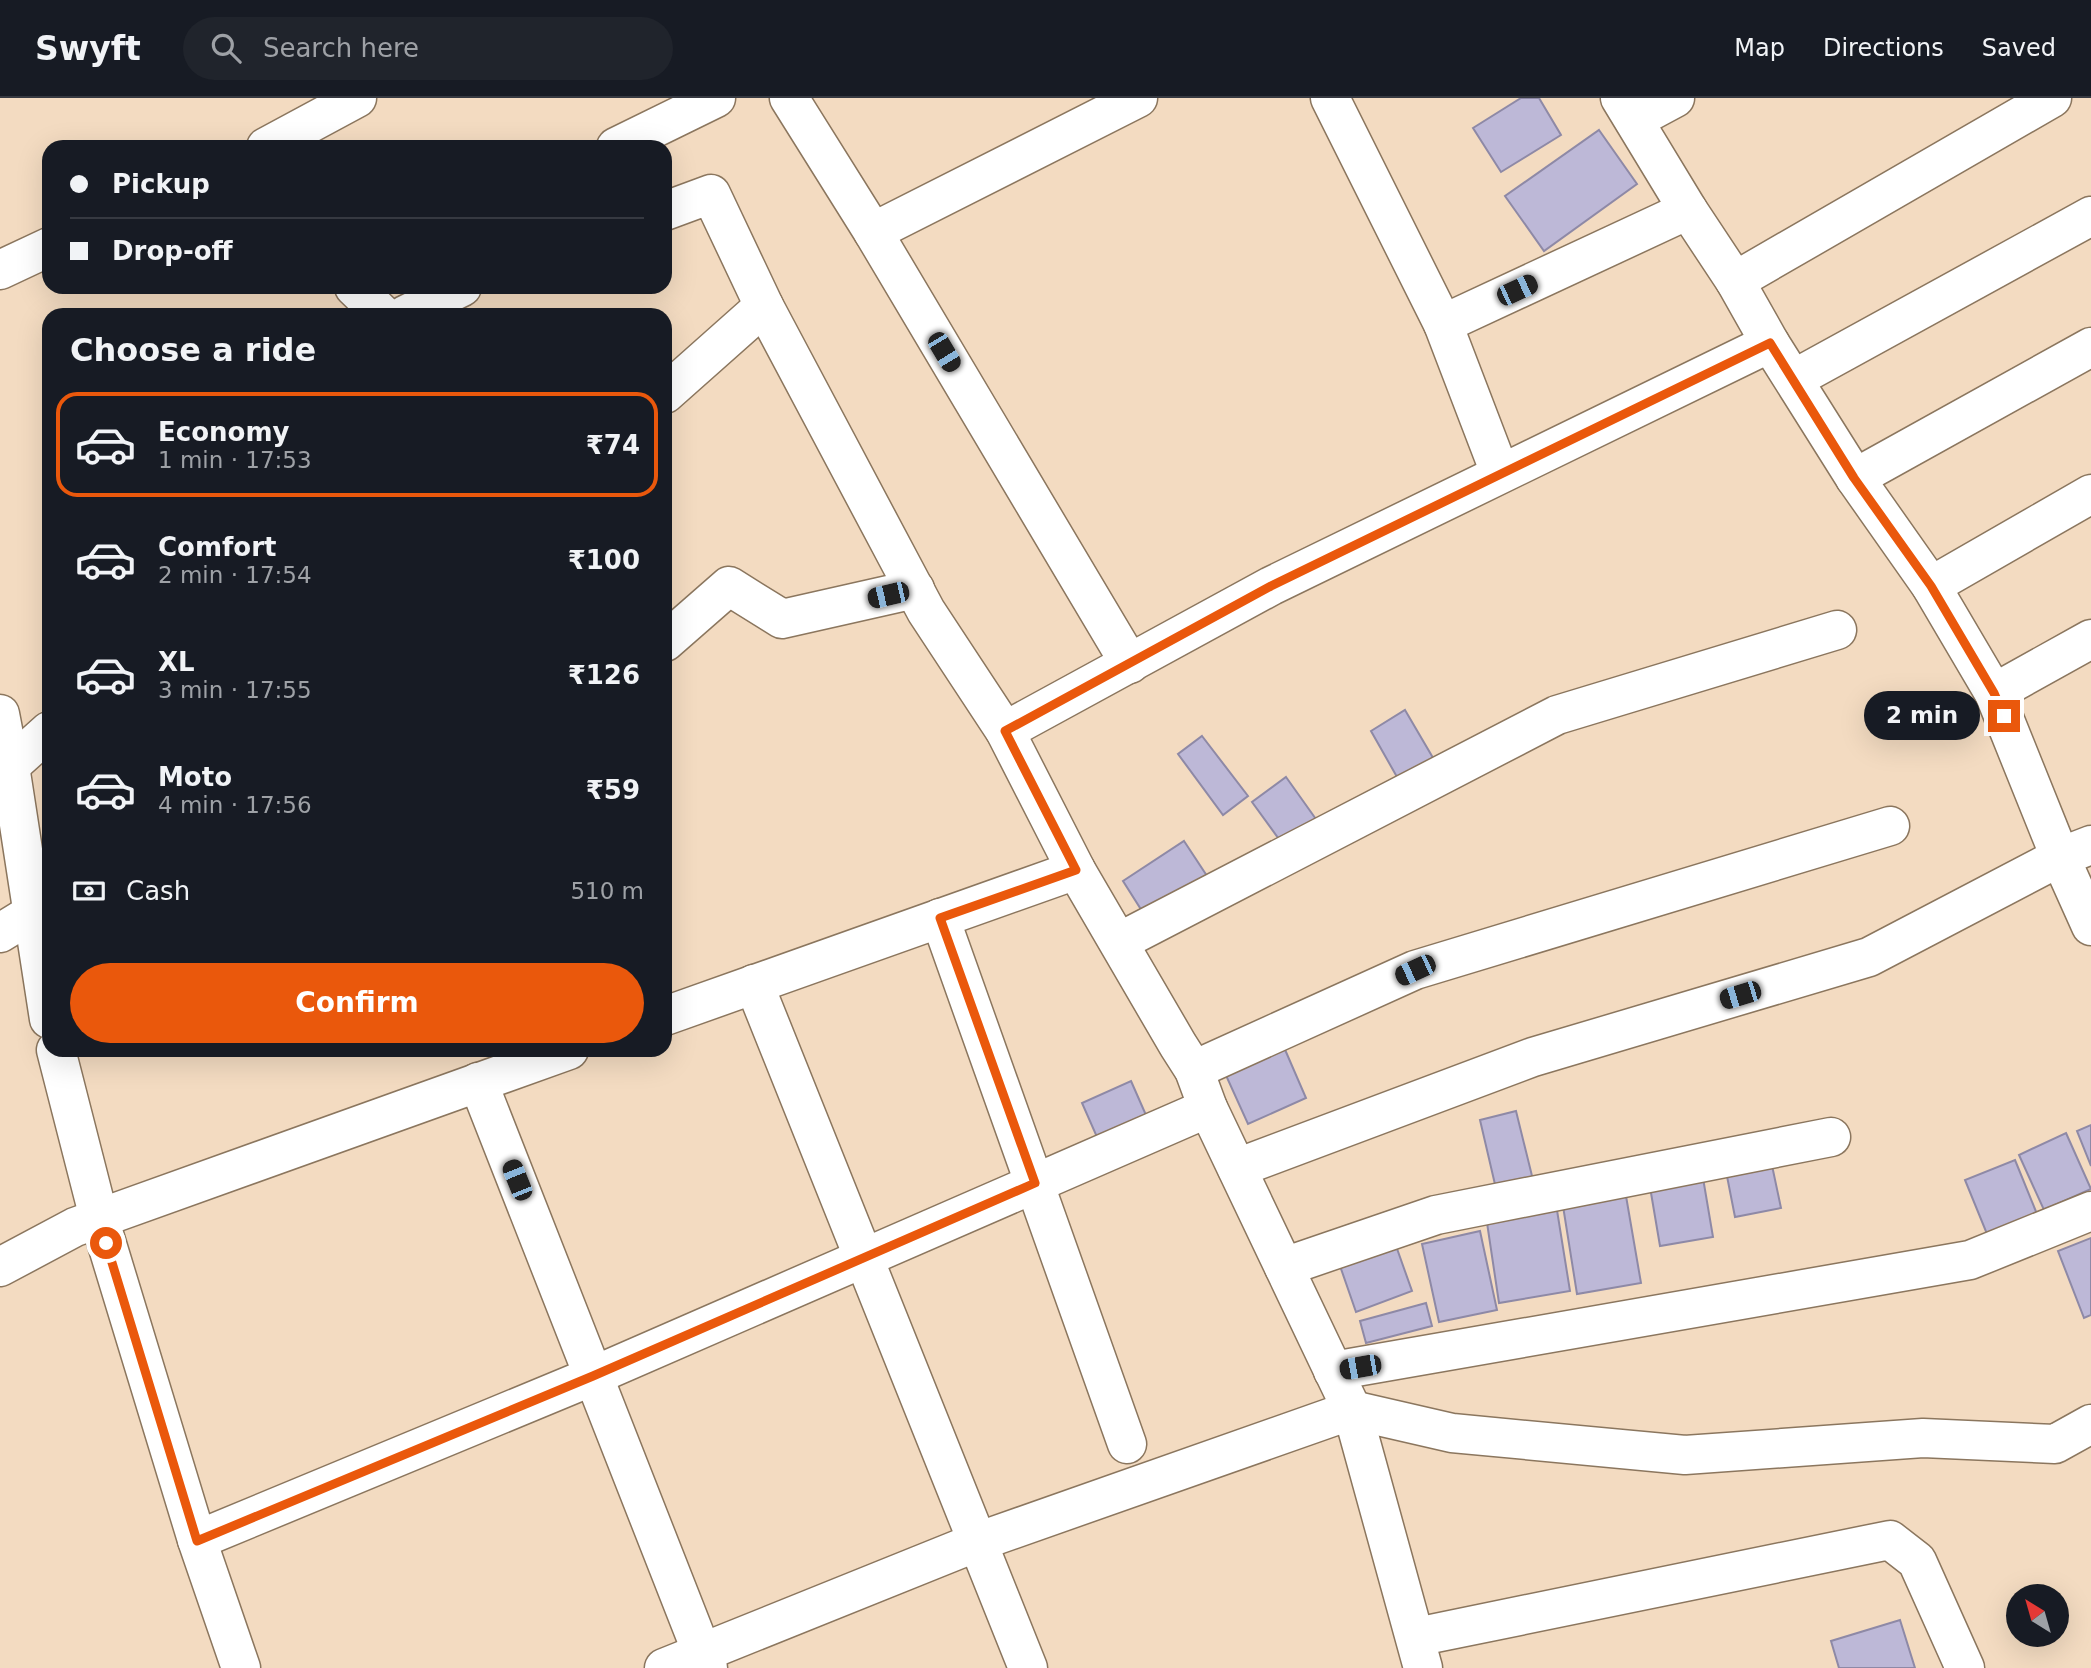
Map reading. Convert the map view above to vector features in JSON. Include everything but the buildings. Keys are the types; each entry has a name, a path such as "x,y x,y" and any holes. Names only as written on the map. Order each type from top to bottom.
{"street":[{"path":"274,140 295,98"},
{"path":"282,140 357,98"},
{"path":"630,140 716,98"},
{"path":"789,98 873,232 1130,664"},
{"path":"873,232 1138,98"},
{"path":"1330,98 1443,324 1500,473"},
{"path":"1675,98 1627,109 1854,478 1931,586 1994,693 2075,851 2091,926"},
{"path":"1735,281 2052,98"},
{"path":"672,208 710,194 765,306 926,611 1005,731 1076,870 1194,1070 1208,1108 1352,1410 1419,1653 1891,1540 1917,1561 1965,1668"},
{"path":"1443,324 1688,209"},
{"path":"1794,379 2091,216"},
{"path":"0,270 42,250"},
{"path":"361,294 376,308"},
{"path":"419,308 448,294"},
{"path":"672,388 765,306"},
{"path":"1005,731 1271,586 1770,343"},
{"path":"1854,478 2091,347"},
{"path":"1931,586 2091,494"},
{"path":"672,636 729,586 782,619 915,589"},
{"path":"1119,942 1557,715 1837,630"},
{"path":"1994,693 2091,639"},
{"path":"0,714 10,766 27,917 42,987"},
{"path":"10,766 42,737"},
{"path":"1194,1070 1415,970 1890,826"},
{"path":"1237,1168 1533,1057 1869,957 2075,851"},
{"path":"672,1013 1076,870"},
{"path":"940,918 1127,1444"},
{"path":"754,984 1028,1668"},
{"path":"58,1057 99,1218 197,1541 241,1668"},
{"path":"0,1267 75,1227 549,1057"},
{"path":"478,1082 705,1660"},
{"path":"197,1541 593,1376 1208,1108"},
{"path":"1284,1267 1436,1215 1831,1137"},
{"path":"1333,1371 1970,1260 2091,1211"},
{"path":"664,1668 705,1660 977,1542 1352,1410 1452,1433 1685,1455 1923,1438 2055,1444 2091,1424"}],"route":[{"path":"106,1243 197,1541 593,1376 1035,1183 940,918 1076,870 1005,731 1271,586 1770,343 1854,478 1931,586 1994,693 2004,716"}]}
